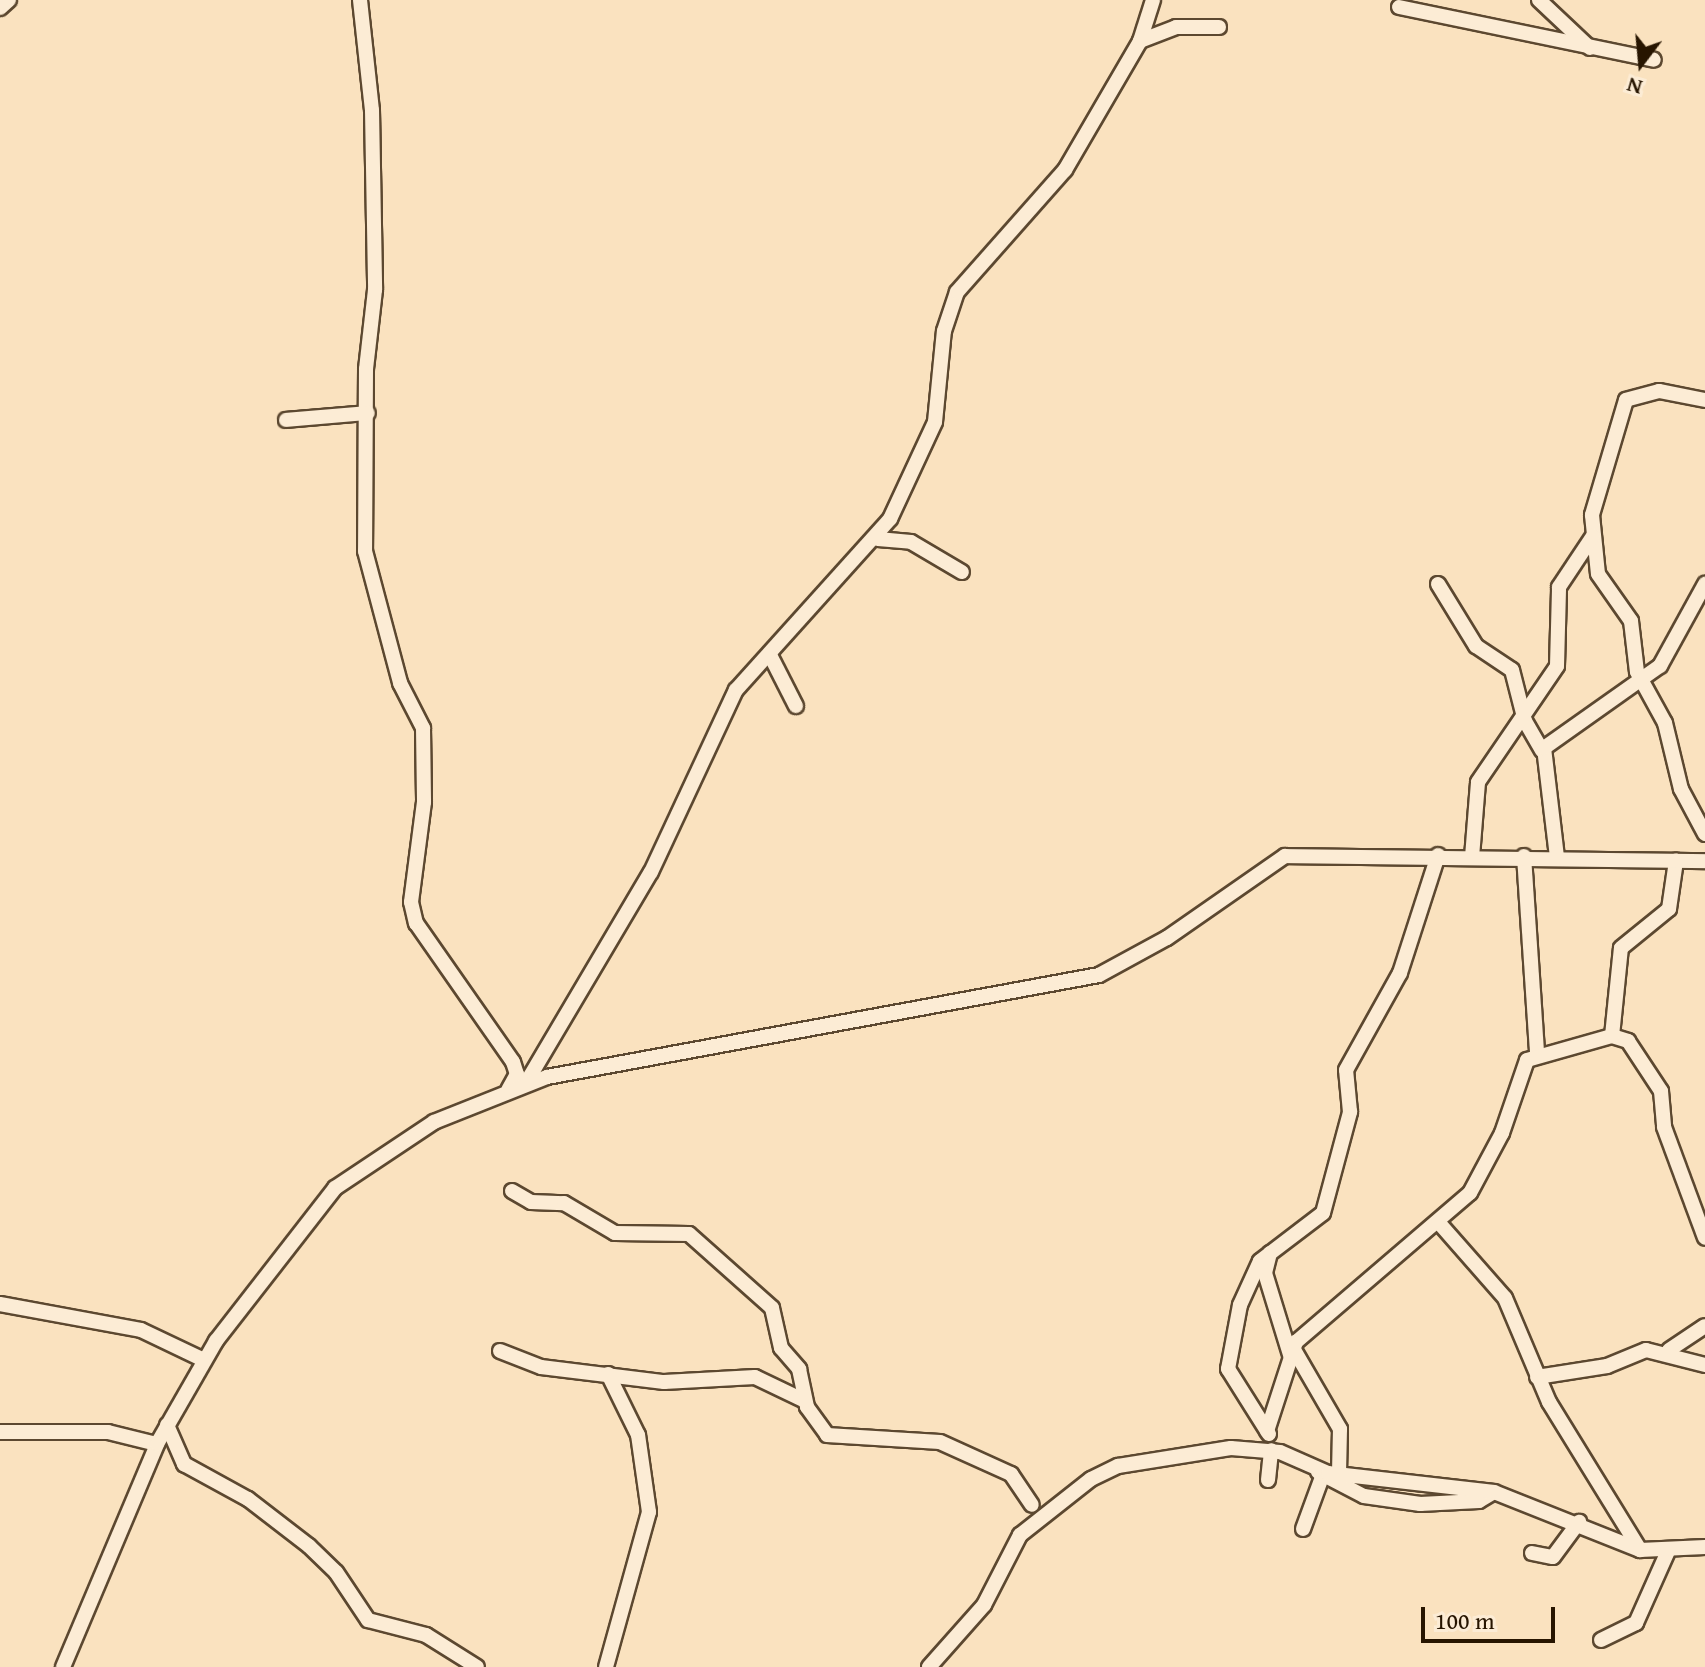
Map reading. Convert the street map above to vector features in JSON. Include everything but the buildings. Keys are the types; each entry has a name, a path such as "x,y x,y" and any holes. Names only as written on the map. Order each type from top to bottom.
{"street":[{"path":"0,8 9,0"},
{"path":"360,0 372,110 367,560 400,683 423,728 412,911 513,1062 517,1074 508,1090"},
{"path":"526,1083 651,872 736,690 771,657 878,539 935,422 949,307 977,265 1065,170 1140,41 1153,0"},
{"path":"1539,0 1590,48"},
{"path":"1399,7 1654,60"},
{"path":"1140,41 1176,27 1219,27"},
{"path":"1705,400 1659,391 1626,400 1593,501 1593,536 1601,581 1631,621 1642,681 1665,723 1681,789 1705,834"},
{"path":"286,420 368,413"},
{"path":"1472,857 1480,776 1525,721 1560,656 1559,587 1593,536"},
{"path":"878,539 911,542 962,572"},
{"path":"1438,584 1476,646 1512,670 1525,721 1542,751 1557,857"},
{"path":"1542,751 1642,681 1669,655 1705,584"},
{"path":"771,657 796,706"},
{"path":"1268,1480 1273,1451 1267,1431 1228,1369 1244,1295 1270,1253 1323,1213 1350,1112 1346,1070 1400,973 1438,855"},
{"path":"63,1667 157,1444 204,1360 353,1171 508,1090 526,1083 1099,975 1167,938 1285,856 1524,856 1705,861"},
{"path":"1524,856 1537,1052"},
{"path":"1612,1036 1621,948 1669,909 1676,861"},
{"path":"1267,1431 1292,1352 1440,1224 1481,1178 1527,1060 1537,1052 1612,1036 1628,1041 1661,1091 1664,1127 1705,1238"},
{"path":"512,1191 531,1202 564,1203 615,1233 689,1234 772,1308 781,1348 802,1374 805,1401"},
{"path":"1440,1224 1505,1298 1537,1377 1640,1550"},
{"path":"1270,1253 1265,1273 1292,1352 1340,1429 1339,1474"},
{"path":"0,1304 141,1330 204,1360"},
{"path":"1537,1377 1669,1350 1705,1326"},
{"path":"1669,1350 1705,1365"},
{"path":"500,1351 541,1367 664,1382 755,1377 805,1401 834,1440 940,1442 1011,1474 1032,1505"},
{"path":"606,1667 649,1512 638,1435 608,1374"},
{"path":"167,1425 184,1464 248,1499 309,1546 336,1572 368,1620 426,1635 477,1667"},
{"path":"0,1432 108,1432 157,1444"},
{"path":"929,1667 984,1605 1020,1535 1100,1473 1231,1448 1273,1451 1364,1496 1420,1504 1479,1501 1494,1492"},
{"path":"1320,1473 1494,1492 1579,1522 1640,1550 1705,1547"},
{"path":"1303,1529 1320,1473"},
{"path":"1532,1553 1553,1557 1579,1522"},
{"path":"1601,1640 1636,1623 1668,1551"}]}
